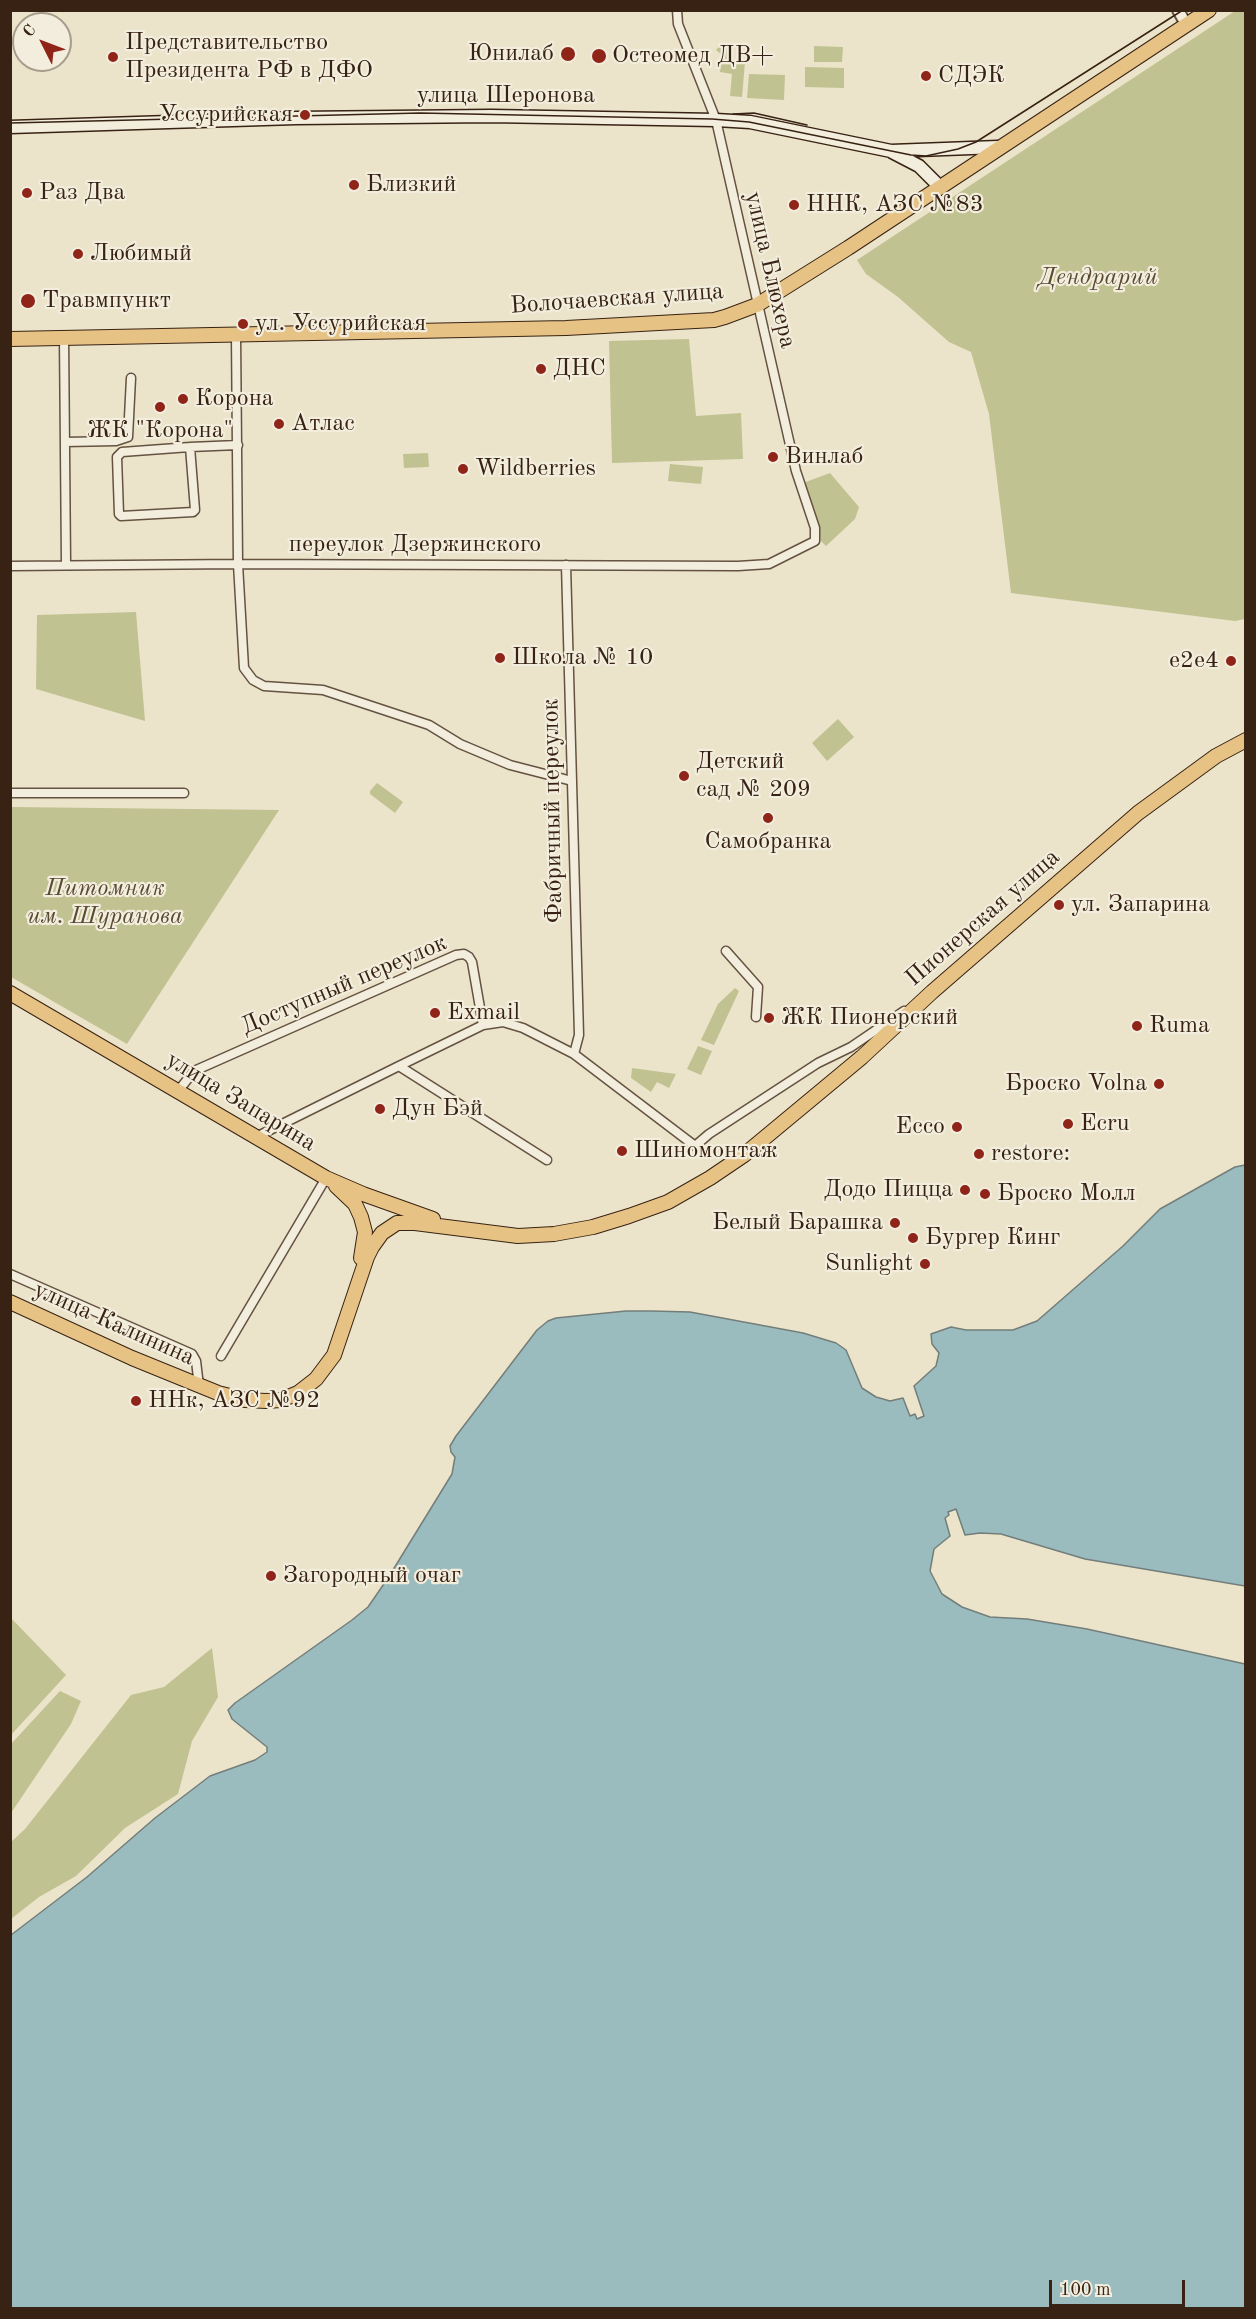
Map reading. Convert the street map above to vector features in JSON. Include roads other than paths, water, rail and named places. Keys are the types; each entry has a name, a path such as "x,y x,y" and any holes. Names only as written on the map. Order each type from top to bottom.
{"main road":[{"name":"Волочаевская улица","path":"10,339 566,328 714,320 757,305 1209,10"},
{"name":"улица Шеронова","path":"10,127 296,118 491,116 716,120 750,122 891,151 998,147"},
{"path":"891,151 919,166 940,187"},
{"name":"Пионерская улица","path":"458,1228 518,1236 554,1234 593,1227 668,1202 710,1178 744,1155 862,1058 932,992 1138,813 1216,756 1245,740"},
{"name":"улица Запарина","path":"10,993 326,1178 458,1228"},
{"path":"326,1178 355,1204 365,1233 354,1296"},
{"path":"354,1296 372,1247 382,1233 397,1223 458,1228"},
{"name":"улица Калинина","path":"10,1302 199,1386 245,1400 281,1400 298,1393 316,1379 334,1355 354,1296"}],"street":[{"name":"улица Блюхера","path":"677,10 678,24 716,120 795,471 815,528 815,541"},
{"path":"1178,10 1186,24"},
{"path":"236,334 238,564 244,668 253,680 264,686 323,690 429,725 460,744 510,765 572,781"},
{"path":"64,337 66,564"},
{"path":"65,442 116,441 128,437 131,378"},
{"path":"190,447 195,510 193,512 133,516 119,514 117,474 119,454 122,452 190,447 238,445"},
{"name":"переулок Дзержинского","path":"10,566 238,564 738,566 769,564 815,541"},
{"name":"Фабричный переулок","path":"566,565 579,1035 574,1054"},
{"path":"10,793 184,793"},
{"path":"726,951 758,987 756,1017"},
{"name":"Доступный переулок","path":"178,1090 194,1071 456,955 464,954 472,962 483,1025"},
{"path":"256,1137 483,1025 503,1022 523,1028 574,1054 695,1146 709,1134 818,1063 851,1047 932,992"},
{"path":"399,1066 547,1160"},
{"path":"221,1356 326,1178"},
{"name":"улица Калинина","path":"10,1274 192,1354 196,1360 199,1386"}],"water":[{"path":"1245,1165 1245,1586 1085,1559 1001,1534 965,1535 956,1509 948,1512 949,1515 945,1518 950,1536 934,1549 930,1571 942,1594 962,1607 990,1617 1027,1619 1087,1629 1245,1664 1245,2308 11,2308 11,1935 87,1877 155,1818 210,1776 255,1760 267,1752 267,1747 232,1719 228,1710 368,1607 452,1474 455,1457 450,1446 456,1436 537,1330 556,1318 626,1311 651,1311 690,1312 803,1333 836,1343 846,1350 862,1388 876,1397 890,1401 903,1398 910,1416 915,1414 917,1419 924,1416 914,1386 936,1366 939,1353 932,1344 931,1334 951,1327 966,1330 1013,1330 1037,1321 1123,1246 1160,1209 1235,1167"}],"tram line":[{"path":"10,123 420,113 712,119 749,122 911,155 926,156 958,149 976,142 1183,10"},
{"path":"733,114 754,113 807,125"}],"place":[{"name":"Юнилаб","path":"568,54"},
{"name":"Остеомед ДВ+","path":"599,56"},
{"name":"Представительство Президента РФ в ДФО","path":"113,57"},
{"name":"СДЭК","path":"926,76"},
{"name":"Уссурийская","path":"305,115"},
{"name":"Близкий","path":"354,185"},
{"name":"Раз Два","path":"27,193"},
{"name":"ННК, АЗС №83","path":"794,205"},
{"name":"Любимый","path":"78,254"},
{"name":"Травмпункт","path":"28,301"},
{"name":"ул. Уссурийская","path":"243,324"},
{"name":"ДНС","path":"541,369"},
{"name":"Корона","path":"183,399"},
{"name":"ЖК \"Корона\"","path":"160,407"},
{"name":"Атлас","path":"279,424"},
{"name":"Винлаб","path":"773,457"},
{"name":"Wildberries","path":"463,469"},
{"name":"Школа № 10","path":"500,658"},
{"name":"е2е4","path":"1231,661"},
{"name":"Детский сад № 209","path":"684,776"},
{"name":"Самобранка","path":"768,818"},
{"name":"ул. Запарина","path":"1059,905"},
{"name":"Exmail","path":"435,1013"},
{"name":"ЖК Пионерский","path":"769,1018"},
{"name":"Ruma","path":"1137,1026"},
{"name":"Броско Volna","path":"1159,1084"},
{"name":"Дун Бэй","path":"380,1109"},
{"name":"Ecru","path":"1068,1124"},
{"name":"Ecco","path":"957,1127"},
{"name":"Шиномонтаж","path":"622,1151"},
{"name":"restore:","path":"979,1154"},
{"name":"Додо Пицца","path":"965,1190"},
{"name":"Броско Молл","path":"985,1194"},
{"name":"Белый Барашка","path":"895,1223"},
{"name":"Бургер Кинг","path":"913,1238"},
{"name":"Sunlight","path":"925,1264"},
{"name":"ННк, АЗС №92","path":"136,1401"},
{"name":"Загородный очаг","path":"271,1576"}],"park label":[{"name":"Дендрарий","path":"1098,278"},
{"name":"Питомник им. Шуранова","path":"105,903"}]}
